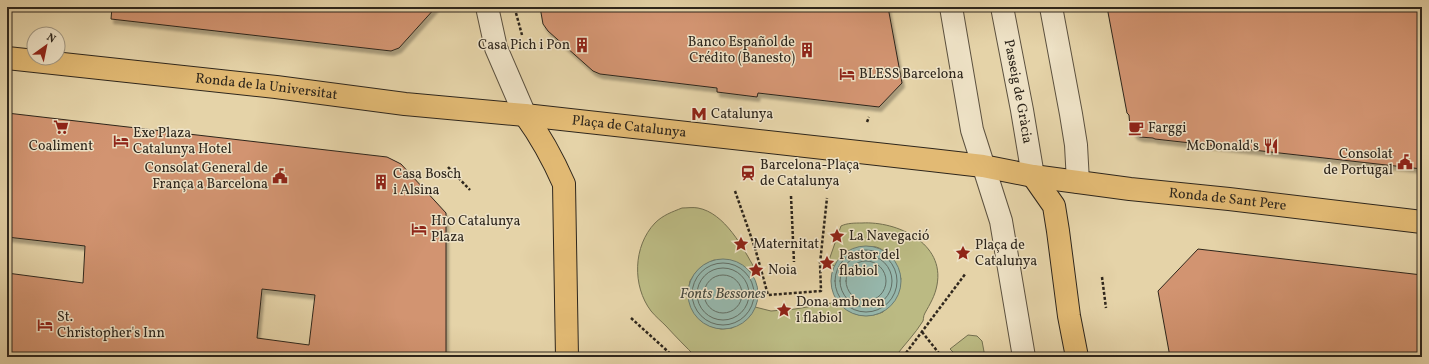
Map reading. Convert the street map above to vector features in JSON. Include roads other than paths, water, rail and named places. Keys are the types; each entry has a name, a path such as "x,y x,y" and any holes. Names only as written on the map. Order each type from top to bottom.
{"main road":[{"name":"Ronda de la Universitat","path":"7,58 276,87 405,104 525,115"},
{"name":"Plaça de Catalunya","path":"525,115 983,166 1033,176"},
{"path":"525,115 548,150 564,184 567,357"},
{"path":"1033,176 1054,206 1069,316 1077,357"},
{"name":"Ronda de Sant Pere","path":"1033,176 1422,222"},
{"path":"1054,206 1078,182"}],"street":[{"path":"487,7 496,48 525,115"},
{"path":"950,7 972,130 1001,221 1024,357"},
{"name":"Passeig de Gràcia","path":"1002,7 1033,176"},
{"path":"1051,7 1076,145 1078,182"}],"water":[{"path":"866,246 879,249 891,256 898,268 901,281 898,294 891,306 879,313 866,316 853,313 841,306 834,294 831,281 834,268 841,256 853,249"},
{"name":"Fonts Bessones","path":"723,259 742,265 752,275 758,294 752,313 742,323 723,329 704,323 694,313 688,294 694,275 704,265"}],"place":[{"name":"Casa Pich i Pon","path":"582,45"},
{"name":"Banco Español de Crédito (Banesto)","path":"807,50"},
{"name":"BLESS Barcelona","path":"847,74"},
{"name":"Catalunya","path":"699,114"},
{"name":"Coaliment","path":"61,127"},
{"name":"Farggi","path":"1136,128"},
{"name":"Exe Plaza Catalunya Hotel","path":"121,141"},
{"name":"McDonald's","path":"1271,146"},
{"name":"Consolat de Portugal","path":"1405,162"},
{"name":"Barcelona-Plaça de Catalunya","path":"748,173"},
{"name":"Consolat General de França a Barcelona","path":"280,176"},
{"name":"Casa Bosch i Alsina","path":"381,182"},
{"name":"H10 Catalunya Plaza","path":"419,229"},
{"name":"La Navegació","path":"837,236"},
{"name":"Maternitat","path":"741,244"},
{"name":"Plaça de Catalunya","path":"963,253"},
{"name":"Pastor del flabiol","path":"827,263"},
{"name":"Noia","path":"756,270"},
{"name":"Dona amb nen i flabiol","path":"784,310"},
{"name":"St. Christopher's Inn","path":"45,325"}]}
